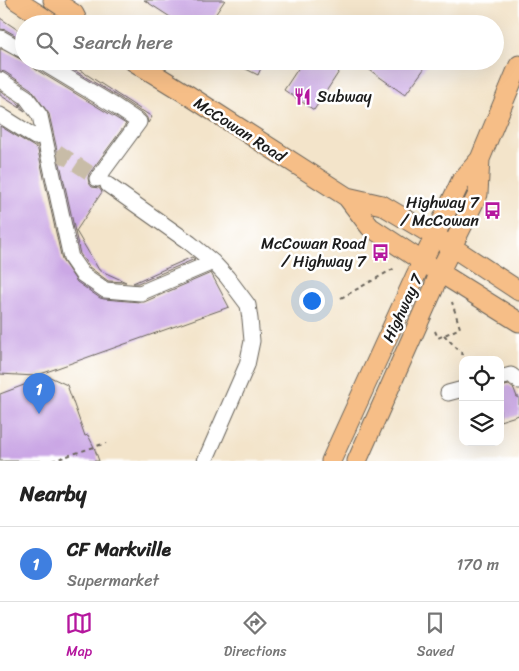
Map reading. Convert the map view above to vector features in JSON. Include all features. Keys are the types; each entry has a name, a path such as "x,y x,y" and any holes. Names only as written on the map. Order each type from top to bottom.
{"main road":[{"path":"16,0 39,15"},
{"path":"53,0 74,15"},
{"name":"Highway 7","path":"331,461 461,181 480,159 519,65"},
{"name":"McCowan Road","path":"148,70 347,197 370,227 519,322"},
{"name":"Highway 7","path":"357,461 440,273 478,194 480,159"},
{"name":"McCowan Road","path":"347,197 382,205 452,247 519,291"}],"lane":[{"path":"0,40 1,38 15,46"},
{"path":"55,70 139,122 102,182 190,243 213,262 248,305 252,342 245,370 205,461"},
{"path":"0,80 26,97 40,116 71,258 82,274 105,290 140,293 213,262"},
{"path":"0,114 35,137"},
{"path":"504,377 511,375 519,381"}],"path":[{"path":"340,298 394,268"},
{"path":"435,331 438,338 460,328 452,302"},
{"path":"444,335 464,356"},
{"path":"52,461 106,443"}],"building":[{"path":"144,0 225,0 215,15 167,15"},
{"path":"0,18 15,28 15,35 6,30 0,29"},
{"path":"0,49 2,49 15,56 15,70 37,70 126,124 89,174 89,183 92,187 99,188 102,192 76,231 99,270 126,282 108,281 89,267 80,254 49,114 31,89 5,72 0,71"},
{"path":"74,70 80,70 152,117 148,123 144,114"},
{"path":"248,70 260,70 258,75"},
{"path":"297,70 340,70 314,110 284,90"},
{"path":"370,70 423,70 405,95"},
{"path":"0,91 19,104 25,111 0,95"},
{"path":"0,126 36,148 37,146 62,260 77,282 100,298 144,302 211,273 229,307 35,376 0,374"},
{"path":"192,257 195,259 138,283 133,283"},
{"path":"48,376 67,385 85,436 88,435 99,461 0,461 0,394"},
{"path":"509,385 514,389 517,397 519,397 519,415 504,420 504,401 504,386"}],"tunnel":[{"path":"38,139 108,185"}],"place":[{"name":"Subway","path":"303,96"},
{"name":"Highway 7 / McCowan","path":"493,211"},
{"name":"McCowan Road / Highway 7","path":"380,252"},
{"name":"CF Markville","path":"39,414"}]}
